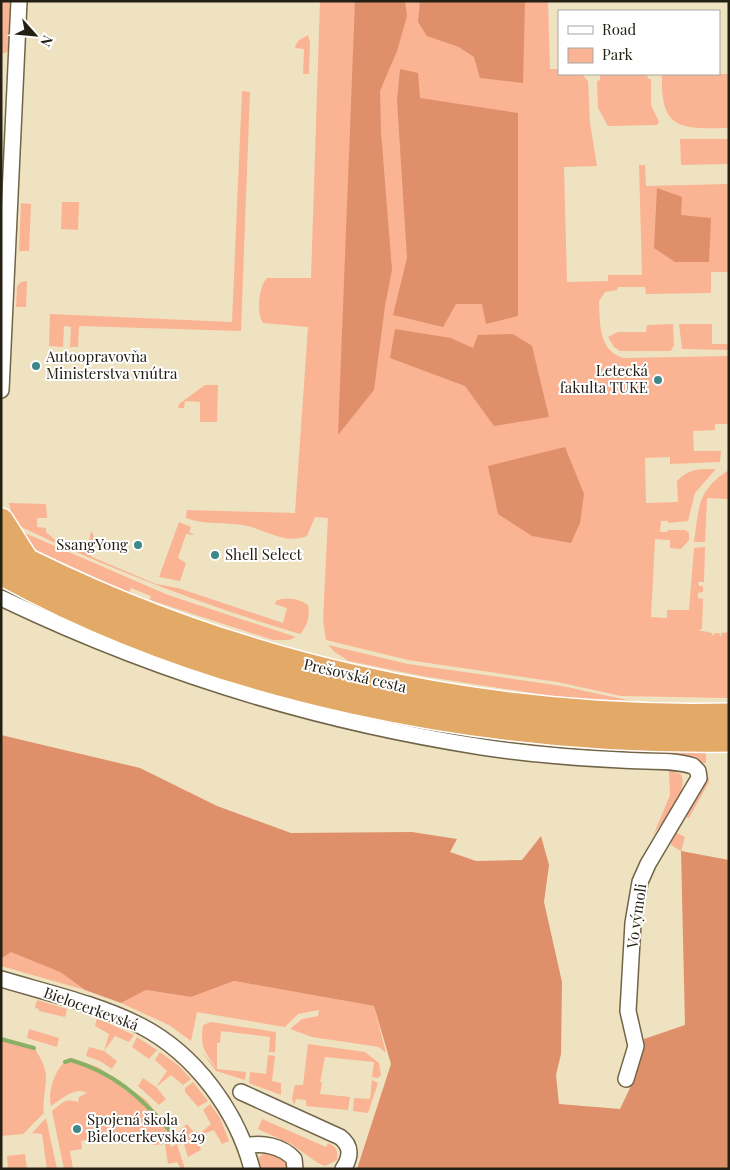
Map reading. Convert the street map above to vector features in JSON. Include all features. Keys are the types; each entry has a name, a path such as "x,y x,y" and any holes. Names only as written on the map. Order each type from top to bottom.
{"highway":[{"path":"1,521 27,561"},
{"name":"Prešovská cesta","path":"1,548 97,594 208,636 267,655 368,680 453,697 551,710 625,715 729,716"},
{"name":"Prešovská cesta","path":"1,572 78,610 175,648 258,675 347,699 448,719 541,732 614,738 729,739"}],"street":[{"path":"1,390 19,1"},
{"name":"Vo výmoli","path":"1,598 79,634 151,663 252,697 350,723 492,748 570,757 690,765 696,768 699,778 648,864 636,902 628,1011 636,1046 626,1079"},
{"name":"Bielocerkevská","path":"1,979 111,1012 152,1033 183,1056 195,1068 237,1124 246,1146 252,1169"},
{"path":"241,1092 346,1141 349,1158 343,1169"},
{"path":"246,1146 260,1143 284,1151 294,1159 295,1169"}],"green space":[{"path":"1,1 11,1 9,47 7,52 2,54"},
{"path":"320,1 548,1 550,69 558,69 558,75 583,75 588,81 590,123 597,166 564,167 567,282 608,281 608,275 642,275 639,165 645,165 646,186 729,184 729,272 711,272 711,293 646,294 645,287 618,287 617,290 605,292 599,301 602,335 609,349 623,358 729,356 729,424 715,424 715,430 693,431 694,451 721,451 720,462 670,464 670,457 645,458 646,503 678,502 677,481 681,477 690,471 716,469 695,493 688,521 668,523 668,521 661,521 660,532 685,530 689,533 689,540 681,549 670,548 670,540 655,539 651,617 667,618 667,610 689,610 694,548 705,547 704,582 698,582 699,586 703,586 703,592 698,593 698,598 703,599 702,629 698,630 712,633 713,636 715,633 719,633 721,637 721,633 729,632 729,698 621,696 557,682 408,660 326,640 323,620 328,518 315,517 307,536 291,539 243,525 186,518 187,510 295,513 308,327 263,323 259,299 267,278 311,278"},
{"path":"308,35 310,43 309,74 303,74 304,49 295,48 298,41"},
{"path":"729,74 729,128 698,128 676,122 669,116 662,92 662,75"},
{"path":"600,75 647,75 648,79 651,79 651,105 659,122 657,125 608,126 598,108 597,81 600,80"},
{"path":"242,91 250,92 241,331 79,326 78,347 70,347 71,327 64,326 63,347 49,346 50,314 232,322"},
{"path":"680,139 729,139 729,164 681,165"},
{"path":"62,202 79,202 78,230 61,229"},
{"path":"21,203 31,204 29,251 19,251"},
{"path":"27,281 26,307 16,307 17,286 21,282"},
{"path":"673,324 674,345 671,351 620,351 614,347 608,337 618,332 646,332 647,325"},
{"path":"679,324 712,324 712,344 729,344 729,350 682,349"},
{"path":"205,385 218,385 217,422 200,422 200,402 185,401 184,408 178,408 179,404"},
{"path":"729,470 729,499 707,498 705,542 694,542 701,501 711,485"},
{"path":"9,503 46,504 47,518 37,518 37,527 46,528 46,532 55,540 89,541 91,531 94,536 89,552 92,557 156,584 178,588 283,623 287,608 275,604 276,601 288,598 296,600 308,605 307,624 300,634 228,611 192,598 122,571 19,526 12,517"},
{"path":"179,522 191,527 189,532 195,535 186,534 178,558 186,563 180,581 159,577"},
{"path":"11,527 168,595 296,637 289,640 273,640 150,600 151,596 131,588 129,593 31,548"},
{"path":"1,588 38,607 65,619 1,593"},
{"path":"102,635 254,688 305,702 408,725 513,742 566,747 706,752 706,763 488,741 380,724 213,680"},
{"path":"328,645 408,664 562,686 632,701 564,698 422,676 349,661 336,653"},
{"path":"669,770 681,774 683,782 674,806 653,836 670,795"},
{"path":"706,777 709,778 709,782 689,818 686,817 677,833 685,837 681,851 671,845 672,836"},
{"path":"11,951 60,972 85,990 1,966 1,960"},
{"path":"234,981 374,1006 386,1053 379,1047 312,1037 290,1029 302,1019 318,1016 319,1010 298,1014 285,1027 197,1012 191,1041 169,1025 121,1003 146,990 191,997"},
{"path":"37,1000 67,1009 65,1017 39,1011 39,1009 35,1008"},
{"path":"97,1018 134,1035 129,1042 115,1036 104,1051 109,1034 95,1026"},
{"path":"211,1022 276,1032 275,1052 269,1052 270,1037 221,1031 220,1043 217,1043 217,1069 204,1049 202,1039 203,1025"},
{"path":"29,1029 59,1038 57,1047 27,1038"},
{"path":"1,1037 34,1047 45,1069 44,1113 23,1134 1,1136"},
{"path":"137,1037 157,1050 149,1059 132,1047"},
{"path":"308,1044 365,1052 379,1063 381,1075 378,1078 372,1077 374,1062 325,1057 320,1082 322,1082 320,1094 350,1097 348,1110 306,1106 306,1100 296,1099 294,1105 292,1098 295,1085 303,1085"},
{"path":"89,1047 104,1051 117,1061 112,1069 100,1061 86,1056"},
{"path":"160,1052 179,1066 191,1079 183,1085 171,1075 156,1087 167,1071 155,1060"},
{"path":"202,1052 217,1069 246,1072 245,1080 216,1071"},
{"path":"268,1055 275,1056 272,1081 281,1083 281,1095 249,1083 250,1072 266,1074"},
{"path":"71,1058 98,1067 146,1100 174,1134 167,1139 171,1147 177,1144 185,1169 181,1169 177,1162 168,1164 165,1144 153,1145 152,1136 117,1142 115,1135 81,1141 82,1149 70,1151 73,1169 64,1169 52,1111 67,1101 78,1102 79,1097 87,1093 82,1091 73,1092 51,1106 50,1093 57,1072"},
{"path":"143,1078 156,1087 166,1099 159,1105 138,1086"},
{"path":"372,1080 378,1083 368,1113 353,1111 354,1098 370,1099"},
{"path":"193,1082 208,1101 198,1107 185,1092 185,1088"},
{"path":"210,1104 220,1118 229,1141 222,1144 214,1130 197,1136 211,1124 203,1110"},
{"path":"46,1118 57,1169 47,1169 42,1134 32,1133"},
{"path":"262,1119 326,1147 328,1143 336,1150 337,1160 325,1166 318,1163 291,1144 258,1129"},
{"path":"187,1124 197,1136 201,1150 188,1157 180,1130"},
{"path":"265,1152 287,1161 289,1169 260,1169 258,1158"},
{"path":"25,1154 27,1169 8,1169 7,1156"}],"shaded area":[{"path":"355,1 405,1 407,16 397,51 380,91 381,132 392,270 385,306 374,390 338,435"},
{"path":"420,1 525,1 523,83 480,78 474,57 459,47 427,36 418,22"},
{"path":"400,69 418,73 420,98 518,113 518,316 486,324 482,304 456,304 443,327 393,315 407,258 397,100"},
{"path":"657,188 682,197 681,215 711,218 709,262 675,262 654,248"},
{"path":"395,329 451,338 473,348 478,335 513,334 532,346 549,417 494,426 465,386 390,358"},
{"path":"565,447 584,494 580,523 571,543 532,536 498,514 488,466"},
{"path":"1,735 140,768 217,806 291,833 412,832 457,839 450,852 476,861 522,860 541,836 549,865 544,902 562,982 561,1054 556,1075 559,1104 620,1109 630,1088 640,1047 644,1039 685,1025 681,851 729,860 729,1169 357,1169 391,1064 374,1006 234,981 191,997 146,990 121,1003 85,990 60,972 11,952 1,959"}],"waterway":[{"path":"1,1039 34,1048"},
{"path":"65,1062 71,1060 86,1065 113,1079 137,1096 169,1130"}],"place":[{"name":"Autoopravovňa Ministerstva vnútra","path":"36,366"},
{"name":"Letecká fakulta TUKE","path":"658,380"},
{"name":"SsangYong","path":"138,545"},
{"name":"Shell Select","path":"215,555"},
{"name":"Spojená škola Bielocerkevská 29","path":"77,1129"}]}
